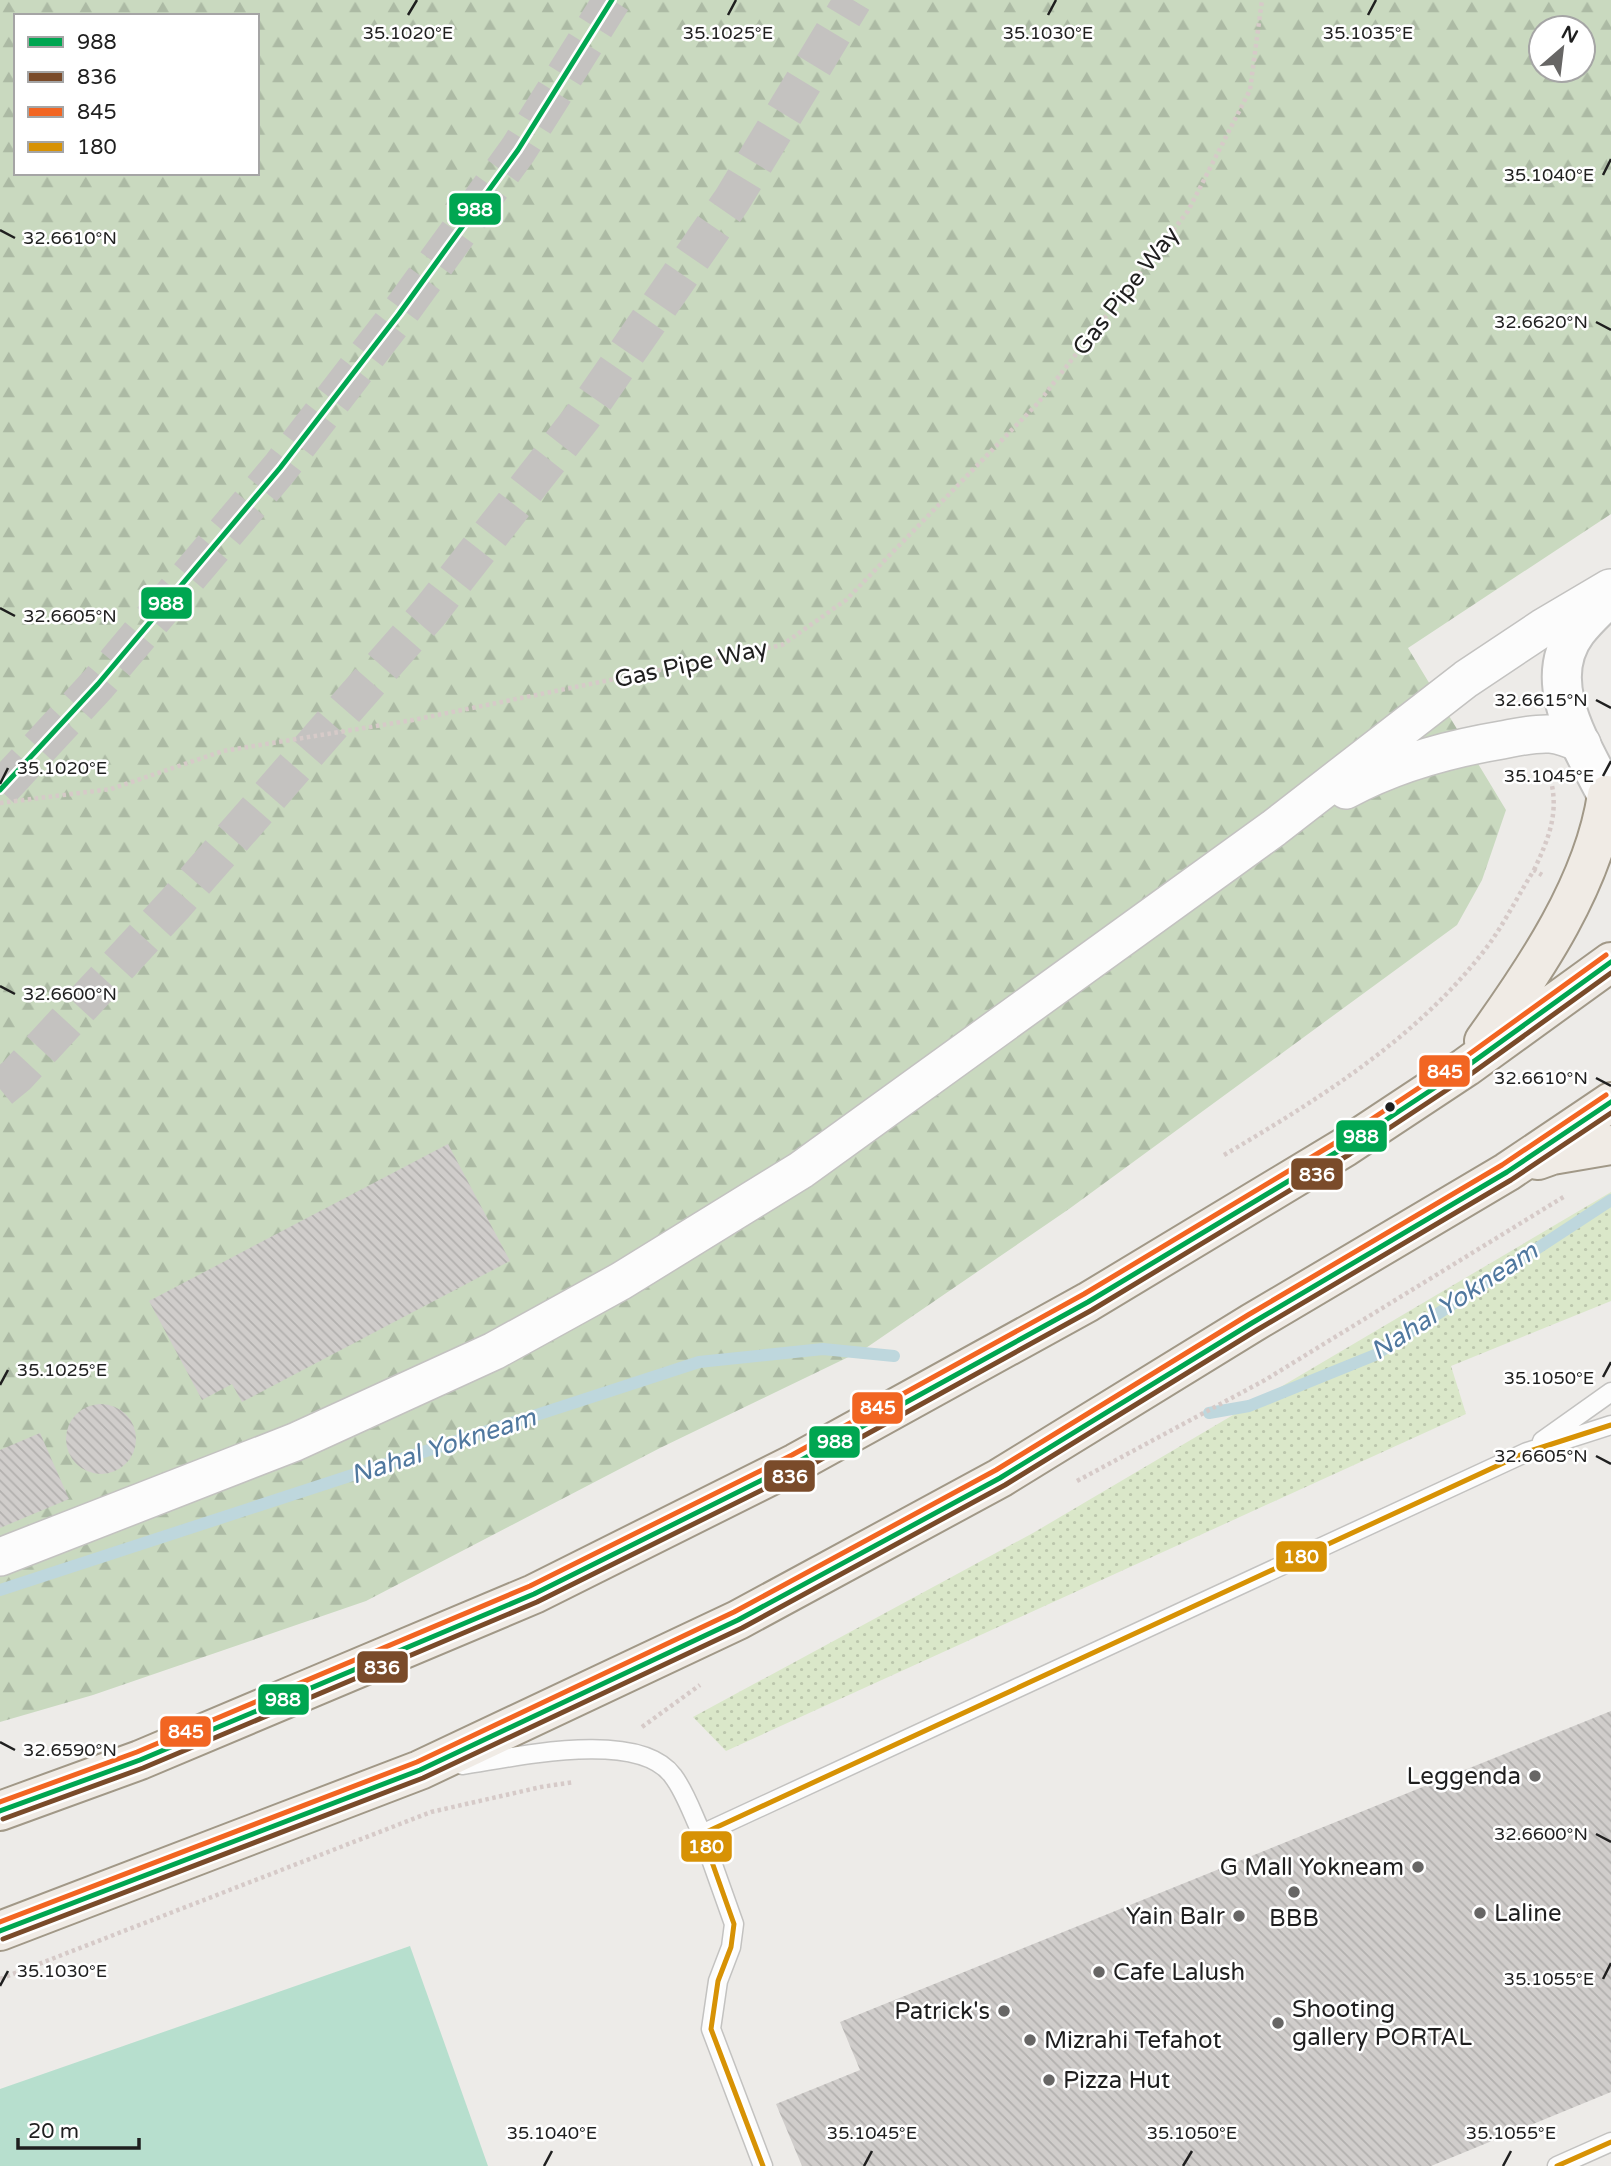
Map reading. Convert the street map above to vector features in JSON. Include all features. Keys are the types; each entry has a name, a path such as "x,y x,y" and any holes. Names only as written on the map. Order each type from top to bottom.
{"main road":[{"path":"1466,1068 1526,982 1552,939 1573,895 1609,799"},
{"path":"0,1811 140,1760 534,1594 796,1463 1088,1302 1345,1147 1466,1068 1611,962"},
{"path":"0,1931 420,1770 738,1620 1000,1478 1263,1316 1507,1172 1611,1102"},
{"path":"1507,1172 1552,1155 1611,1145"}],"street":[{"path":"0,1557 295,1442 494,1351 621,1281 801,1170 1273,828 1466,679 1544,627 1611,587"},
{"path":"1609,799 1563,699 1563,661 1576,632 1611,596"},
{"path":"1273,828 1361,782 1420,758 1535,734 1566,737 1582,744"}],"lane":[{"path":"1527,1452 1611,1392"},
{"path":"702,1834 1527,1452 1611,1424"},
{"path":"420,1770 580,1749 621,1751 654,1762 674,1776 702,1834 734,1924 731,1947 718,1981 711,2029 763,2166"},
{"path":"1558,2166 1611,2142"}],"path":[{"name":"Gas Pipe Way","path":"0,803 111,789 223,751 412,720 782,645 846,600 1038,403 1188,211 1250,90 1262,0"},
{"path":"1224,1155 1314,1102 1404,1032 1453,986 1490,943 1534,870 1573,895"}],"green space":[{"path":"0,0 1611,0 1611,514 1408,648 1506,810 1482,880 1457,925 1069,1209 863,1350 660,1448 366,1601 93,1695 0,1722"},
{"path":"1611,1192 1611,1301 1451,1366 1466,1414 726,1751 693,1717 1033,1533"},
{"path":"410,1946 488,2166 0,2166 0,2089"}],"building":[{"path":"448,1144 510,1261 242,1402 232,1384 202,1400 149,1301"},
{"path":"101,1404 126,1414 136,1439 126,1464 101,1474 76,1464 66,1439 76,1414"},
{"path":"40,1433 69,1499 0,1528 0,1450"},
{"name":"G Mall Yokneam","path":"1611,1711 1611,2092 1431,2166 802,2166 776,2104 860,2070 840,2022"}],"waterway":[{"name":"Nahal Yokneam","path":"1209,1413 1249,1406 1375,1355 1611,1200"},
{"name":"Nahal Yokneam","path":"0,1590 699,1362 823,1349 894,1356"}],"tunnel":[{"path":"0,790 98,684 280,468 399,314 518,150 612,0"},
{"path":"0,1089 17,1075 175,904 429,613 583,416 732,200 853,0"}],"transit line":[{"name":"988","path":"0,790 98,684 280,468 399,314 518,150 612,0"},
{"name":"845","path":"0,1802 137,1752 530,1586 792,1455 1084,1294 1340,1140 1461,1060 1606,955"},
{"name":"988","path":"0,1811 140,1760 534,1594 796,1463 1088,1302 1345,1147 1466,1067 1611,962"},
{"name":"836","path":"3,1819 143,1768 537,1602 800,1471 1092,1310 1350,1154 1471,1074 1611,973"},
{"name":"845","path":"0,1922 417,1762 734,1612 996,1470 1248,1315 1502,1165 1606,1095"},
{"name":"988","path":"0,1931 420,1770 738,1620 1000,1478 1252,1323 1507,1172 1611,1102"},
{"name":"836","path":"3,1939 423,1778 742,1628 1005,1485 1257,1330 1511,1180 1611,1113"},
{"name":"180","path":"763,2166 711,2029 718,1981 731,1947 734,1924 702,1834 1527,1452 1611,1425"},
{"name":"180","path":"1557,2166 1611,2142"}],"place":[{"name":"Leggenda","path":"1535,1776"},
{"name":"G Mall Yokneam","path":"1418,1867"},
{"name":"BBB","path":"1294,1892"},
{"name":"Laline","path":"1480,1913"},
{"name":"Yain BaIr","path":"1239,1916"},
{"name":"Cafe Lalush","path":"1099,1972"},
{"name":"Patrick's","path":"1004,2011"},
{"name":"Shooting gallery PORTAL","path":"1278,2023"},
{"name":"Mizrahi Tefahot","path":"1030,2040"},
{"name":"Pizza Hut","path":"1049,2080"}]}
